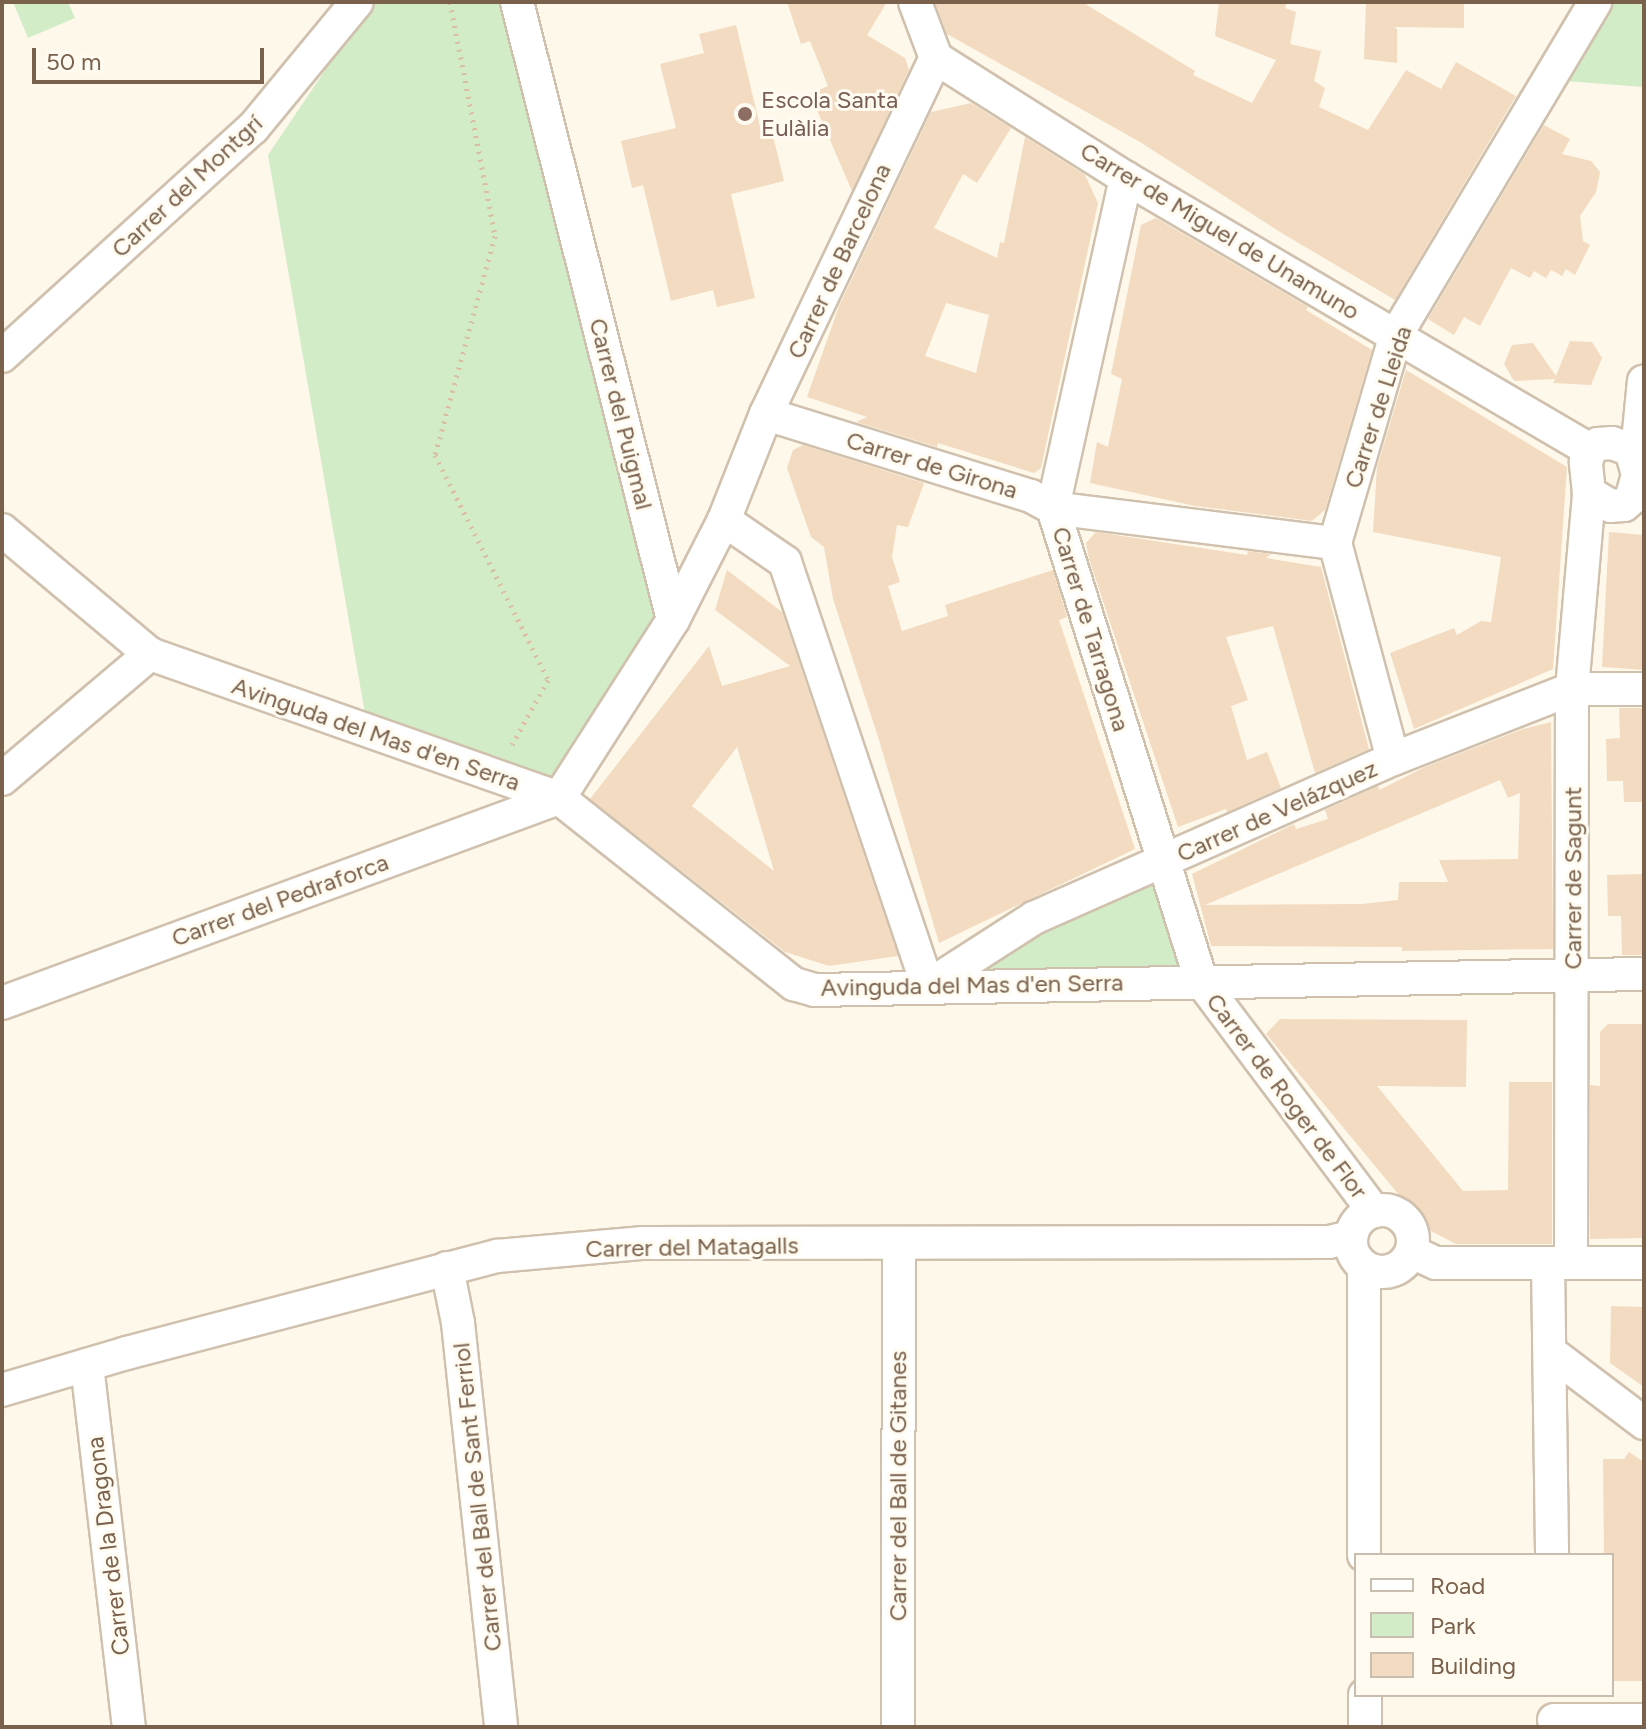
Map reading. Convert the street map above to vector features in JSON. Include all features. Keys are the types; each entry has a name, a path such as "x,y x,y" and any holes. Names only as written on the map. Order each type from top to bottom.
{"street":[{"name":"Carrer del Montgrí","path":"2,356 253,128 357,2"},
{"name":"Carrer del Puigmal","path":"517,2 673,620"},
{"path":"915,2 936,58"},
{"name":"Carrer de Lleida","path":"1335,543 1396,335 1595,2"},
{"name":"Carrer de Barcelona","path":"673,620 724,520 766,414 936,58"},
{"name":"Carrer de Miguel de Unamuno","path":"936,58 1126,178 1590,450"},
{"name":"Carrer de Tarragona","path":"1126,178 1053,508 1201,981"},
{"path":"1636,462 1631,450 1623,445 1598,444 1590,450 1586,462 1589,493 1604,505 1634,506 1644,381"},
{"name":"Carrer de Girona","path":"766,414 1031,496 1053,508 1335,543"},
{"name":"Carrer de Sagunt","path":"1552,1553 1550,1352 1560,1263 1574,973 1572,689 1589,493"},
{"path":"724,520 785,562 928,986"},
{"name":"Avinguda del Mas d'en Serra","path":"2,530 150,654 559,798 794,984 815,990 1644,974"},
{"path":"1335,543 1393,759"},
{"path":"559,798 673,620"},
{"path":"2,779 150,654"},
{"name":"Carrer de Velázquez","path":"928,986 1034,918 1393,759 1572,689 1644,689"},
{"name":"Carrer del Pedraforca","path":"2,1003 559,798"},
{"name":"Carrer de Roger de Flor","path":"1201,981 1374,1211"},
{"path":"1374,1211 1396,1213 1405,1220 1413,1234 1412,1252 1395,1270 1374,1272 1364,1267 1351,1247 1351,1237 1360,1220 1374,1211"},
{"name":"Carrer del Matagalls","path":"2,1390 497,1256 643,1243 1329,1242 1351,1237"},
{"name":"Carrer del Ball de Gitanes","path":"898,1727 899,1245"},
{"path":"1412,1252 1436,1263 1644,1263"},
{"path":"1364,1267 1364,1553"},
{"name":"Carrer del Ball de Sant Ferriol","path":"447,1268 459,1339 501,1727"},
{"path":"1550,1352 1644,1423"},
{"name":"Carrer de la Dragona","path":"87,1365 129,1727"},
{"path":"1365,1697 1365,1727"},
{"path":"1554,1714 1644,1720"}],"path":[{"path":"450,2 495,236 435,455 548,680 495,775"}],"green space":[{"path":"13,2 68,2 75,18 28,38"},
{"path":"371,2 517,2 673,620 559,798 368,731 268,155"},
{"path":"1606,2 1644,2 1644,87 1565,81"},
{"path":"1164,862 1201,981 928,986"}],"building":[{"path":"787,2 887,2 867,35 905,58 909,70 852,191 810,94 828,86 810,41 801,44"},
{"path":"935,2 1082,2 1195,71 1193,75 1252,103 1276,60 1215,36 1219,2 1287,2 1285,8 1296,12 1290,44 1321,51 1314,81 1325,88 1319,107 1368,130 1406,70 1441,89 1456,62 1516,96 1395,300 1280,232 1140,142 947,34"},
{"path":"1366,2 1464,2 1464,28 1394,27 1397,29 1397,63 1364,59"},
{"path":"736,25 763,139 773,136 784,181 731,194 755,298 717,307 713,290 671,301 643,185 632,188 621,141 676,128 660,64 704,53 699,34"},
{"path":"971,103 1011,128 977,183 963,174 934,228 997,258 1000,242 1004,243 1025,137 1085,175 1098,203 1041,468 1034,473 856,422 867,417 807,397 839,306 931,112","holes":["946,303 989,315 976,373 925,356"]},
{"path":"1544,125 1570,139 1562,154 1591,161 1600,172 1596,192 1580,216 1583,241 1590,245 1575,275 1566,269 1562,276 1551,270 1546,278 1534,271 1530,278 1511,268 1480,326 1464,317 1454,335 1428,319"},
{"path":"1156,218 1308,307 1306,310 1372,350 1325,510 1312,521 1195,506 1090,483 1097,442 1108,447 1122,379 1111,374 1141,225"},
{"path":"1570,341 1592,342 1602,358 1591,385 1553,383 1555,379 1514,381 1504,364 1512,345 1533,343 1556,376"},
{"path":"1406,370 1567,467 1553,669 1414,729 1390,653 1454,628 1457,635 1481,621 1491,622 1501,557 1373,532 1377,467"},
{"path":"803,445 924,483 908,527 897,525 892,557 900,582 888,586 902,631 948,616 945,605 1053,570 1067,617 1059,620 1135,849 939,943 879,740 833,599 824,547 811,537 787,468 793,450"},
{"path":"1096,532 1247,555 1248,551 1271,554 1266,558 1321,567 1369,749 1315,773 1273,626 1226,637 1248,700 1231,706 1247,760 1267,752 1281,788 1227,812 1226,809 1178,827 1089,559 1086,543"},
{"path":"1609,532 1644,535 1644,670 1602,667"},
{"path":"727,570 782,612 898,956 829,966 785,952 590,799 709,646 722,686 790,666 715,610","holes":["737,747 774,871 692,806"]},
{"path":"1619,708 1644,708 1644,802 1624,802 1623,781 1607,781 1606,739 1620,738"},
{"path":"1551,722 1553,949 1402,951 1402,947 1211,946 1192,874 1294,824 1296,829 1328,819 1325,810 1378,786 1379,790 1425,767 1523,729","holes":["1500,780 1508,798 1520,793 1518,859 1439,860 1448,882 1399,882 1398,900 1362,904 1205,905"]},
{"path":"1644,874 1644,955 1622,955 1621,916 1608,916 1607,875"},
{"path":"1280,1019 1467,1020 1466,1087 1377,1086 1463,1191 1508,1190 1509,1082 1552,1082 1552,1244 1456,1244 1427,1229 1266,1034"},
{"path":"1608,1024 1644,1024 1644,1238 1590,1239 1590,1085 1600,1086 1600,1032"},
{"path":"1611,1306 1644,1307 1644,1387 1610,1363"},
{"path":"1629,1452 1644,1462 1644,1681 1614,1681 1614,1553 1604,1553 1603,1459 1624,1459"}],"place":[{"name":"Escola Santa Eulàlia","path":"745,114"}]}
